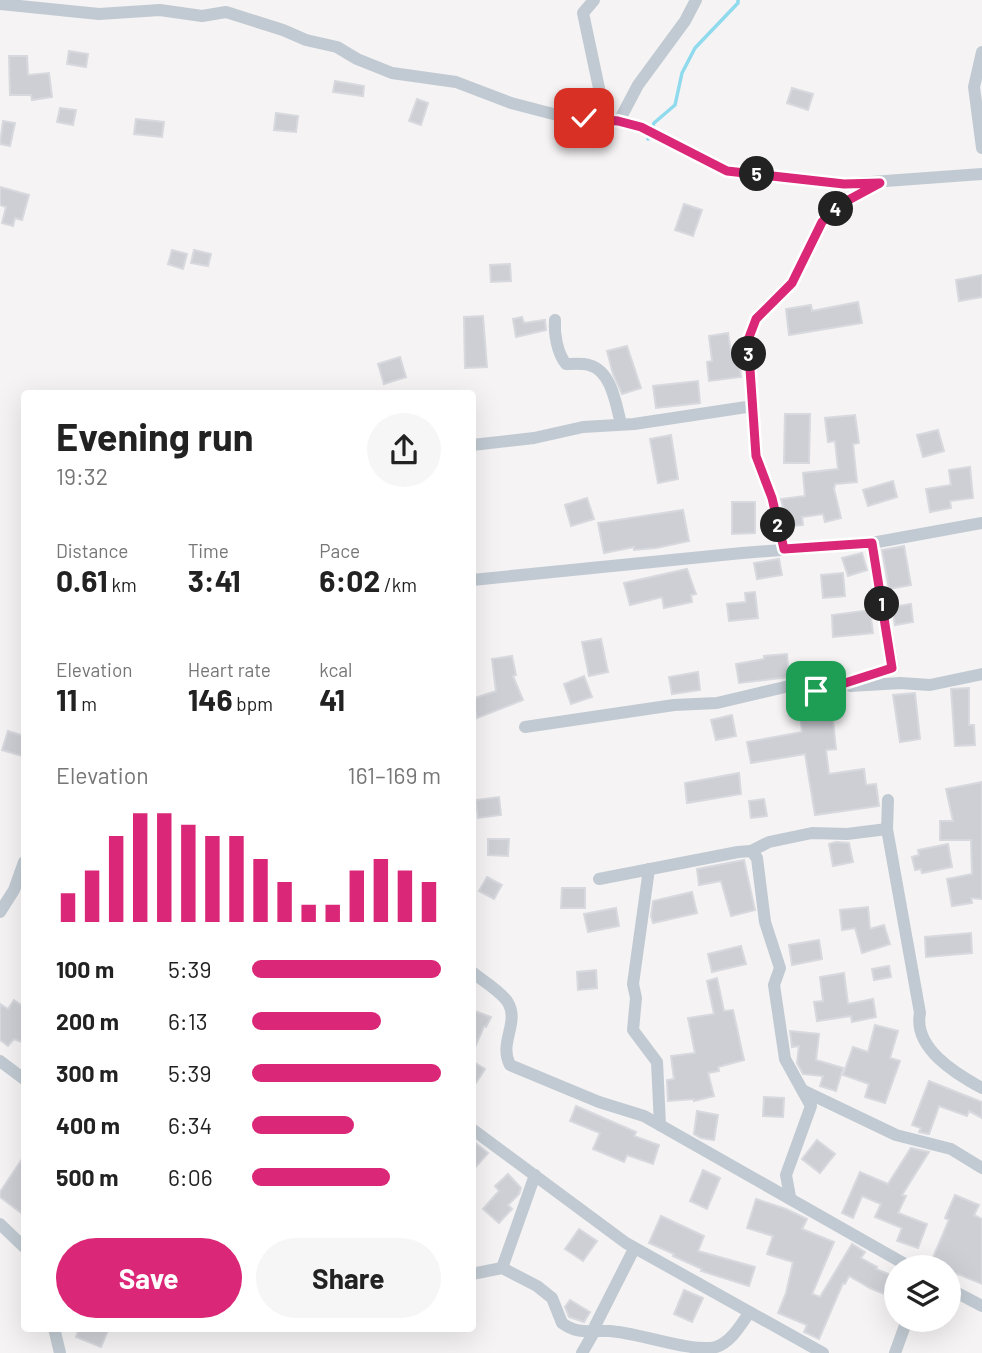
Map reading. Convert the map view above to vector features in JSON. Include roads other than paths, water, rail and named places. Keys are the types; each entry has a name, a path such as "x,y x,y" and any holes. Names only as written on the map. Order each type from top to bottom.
{"street":[{"path":"594,0 583,13 612,121"},
{"path":"612,121 685,21 695,0"},
{"path":"0,4 99,14 160,10 202,16 226,12 306,40 337,47 357,59 392,72 456,82 511,103 561,116 612,121 661,136 727,171 844,184 982,174"},
{"path":"982,52 974,88 982,148"},
{"path":"784,549 772,498 756,456 748,340 756,319 792,283 822,222 841,204 880,183"},
{"path":"555,320 554,332 562,360 566,364 591,365 599,372 612,389 621,424"},
{"path":"476,445 534,438 583,427 660,421 753,406"},
{"path":"476,580 784,549 872,543 982,523"},
{"path":"525,727 674,705 717,703 802,683 842,684 892,668 872,543"},
{"path":"802,683 807,690 816,691 900,683 930,685 982,674"},
{"path":"888,800 887,829 920,1013 919,1022 928,1045 938,1057 965,1079 982,1088"},
{"path":"599,879 751,851 769,842 812,833 847,834 887,829"},
{"path":"751,851 757,858 765,922 780,968 774,985 785,1059 811,1106 786,1175 790,1197"},
{"path":"649,869 633,985 636,998 633,1030 657,1062 660,1125"},
{"path":"0,912 14,890 21,870"},
{"path":"476,975 506,1000 511,1010 512,1024 505,1046 505,1056 510,1065 599,1102 644,1116 889,1255"},
{"path":"0,1060 21,1077"},
{"path":"803,1091 896,1135 951,1149 982,1168"},
{"path":"476,1132 580,1212 635,1249 823,1353"},
{"path":"502,1268 535,1175"},
{"path":"0,1224 21,1244"},
{"path":"582,1353 635,1249"},
{"path":"476,1273 502,1268 537,1286 552,1298 558,1316 569,1328 579,1332 609,1331 699,1348 715,1348 730,1339"},
{"path":"961,1295 982,1306"},
{"path":"724,1353 730,1339 749,1313"},
{"path":"55,1332 60,1353"},
{"path":"894,1353 902,1332"}],"waterway":[{"path":"648,139 654,123 675,105 682,73 695,48 738,0"}]}
